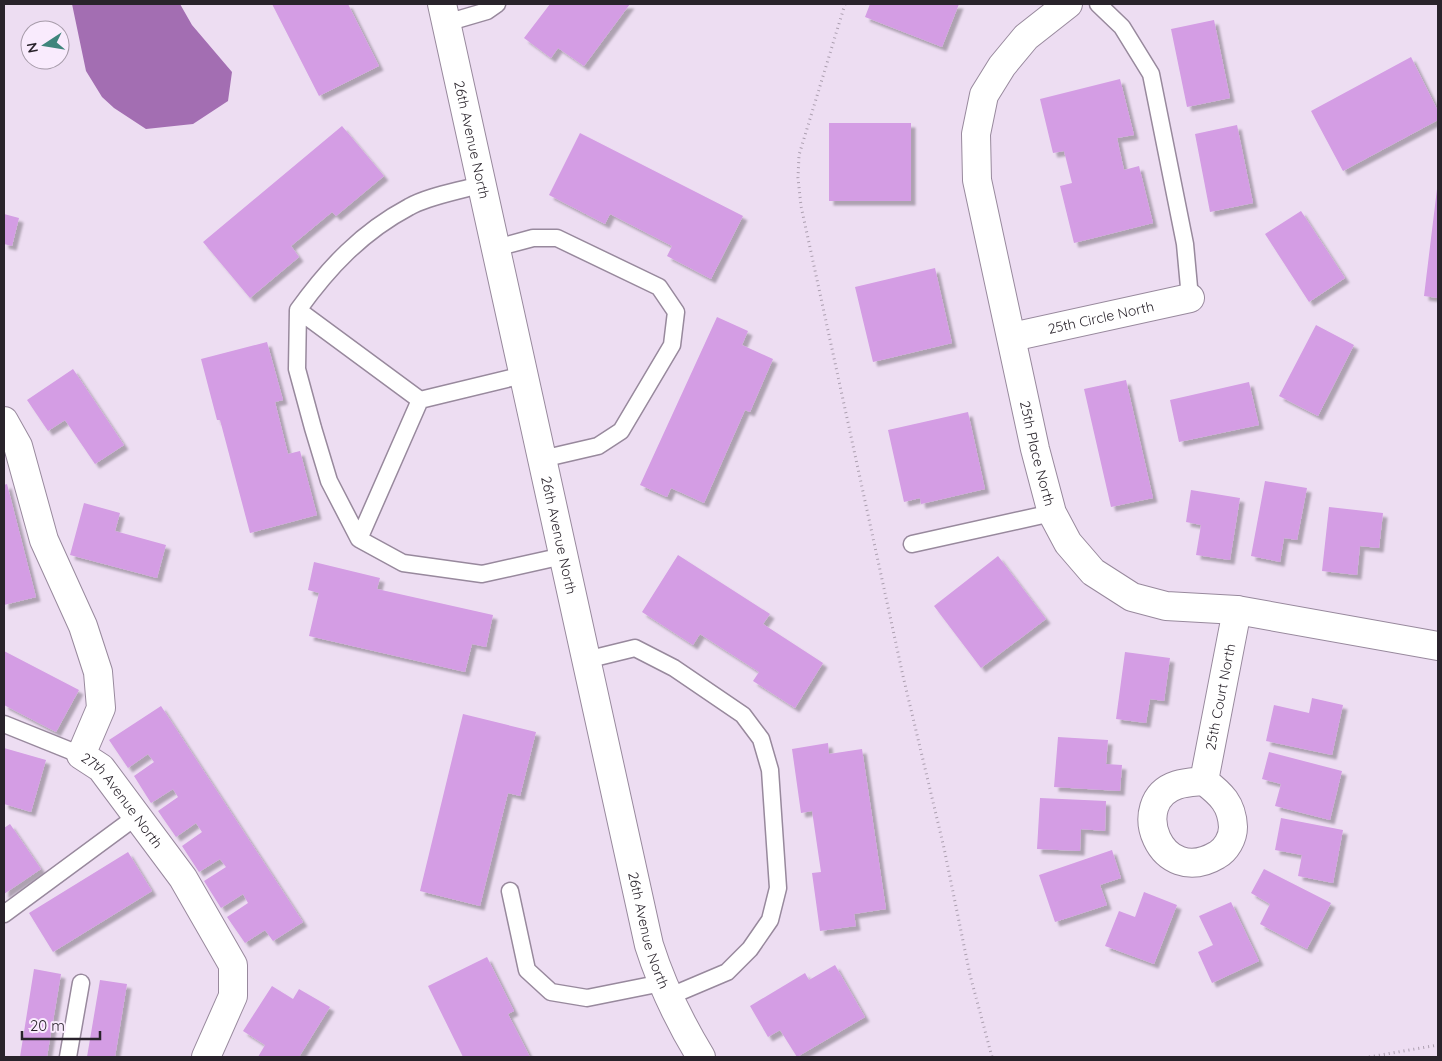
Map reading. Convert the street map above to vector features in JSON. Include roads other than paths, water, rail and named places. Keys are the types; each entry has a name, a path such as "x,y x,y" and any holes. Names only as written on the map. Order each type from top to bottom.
{"street":[{"name":"25th Place North","path":"1068,4 1026,37 1002,66 984,95 976,134 977,180 1012,337 1052,513 1068,542 1093,572 1132,597 1166,606 1237,610 1438,646"},
{"name":"26th Avenue North","path":"444,14 649,946 665,990 680,1022 702,1057"},
{"name":"25th Circle North","path":"1012,337 1190,298"},
{"name":"27th Avenue North","path":"4,422 18,446 44,540 83,626 98,672 101,708 81,755 101,768 183,878 232,965 233,996 206,1057"},
{"name":"25th Court North","path":"1204,781 1237,610"}],"lane":[{"path":"444,14 487,11 497,4"},
{"path":"1098,4 1122,27 1151,74 1185,244 1190,298"},
{"path":"482,184 410,206 357,240 318,282 298,310 297,369 330,481 359,539 403,563 482,574 563,556"},
{"path":"496,248 533,238 557,238 659,287 676,312 672,345 622,431 598,446 542,459"},
{"path":"298,310 420,400"},
{"path":"420,400 523,375"},
{"path":"359,539 420,400"},
{"path":"912,544 1052,513"},
{"path":"510,892 527,970 550,992 587,998 665,990 728,972 750,949 770,920 778,888 770,770 761,739 743,715 674,668 634,648 586,660"},
{"path":"4,724 81,755"},
{"path":"4,914 137,816"},
{"path":"68,1057 81,983"}]}
